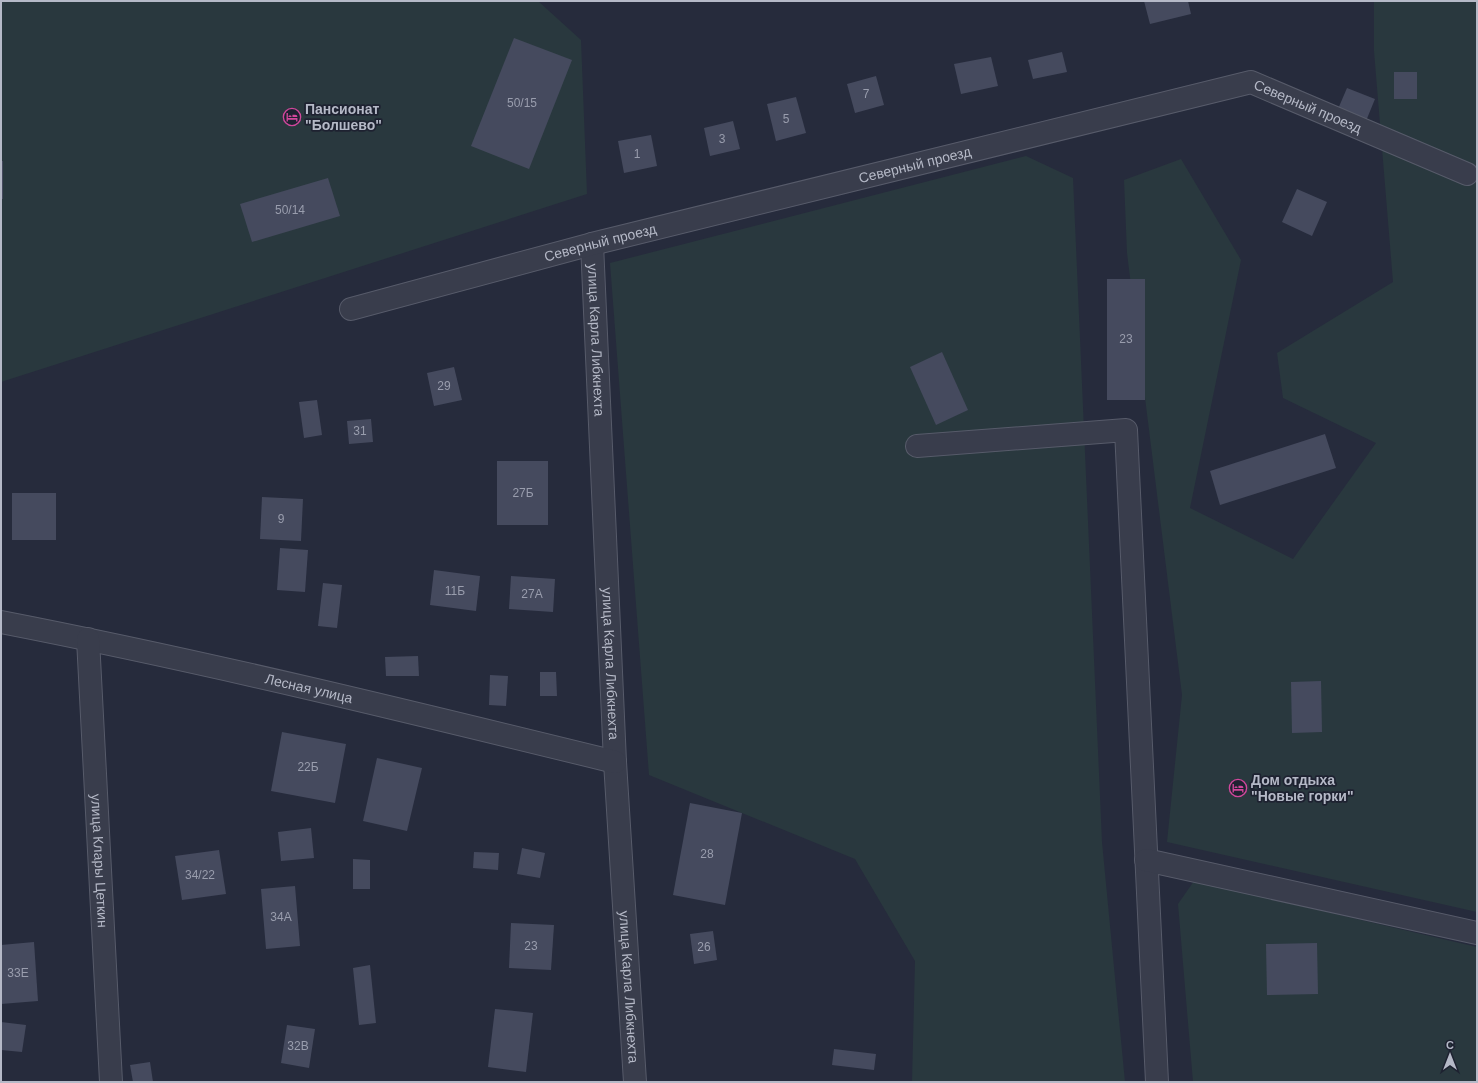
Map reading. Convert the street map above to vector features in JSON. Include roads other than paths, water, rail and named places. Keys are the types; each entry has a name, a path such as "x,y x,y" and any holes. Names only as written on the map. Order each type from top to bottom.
{"street":[{"name":"Северный проезд","path":"351,309 592,244 1251,82 1467,174"},
{"name":"улица Карла Либкнехта","path":"592,244 615,762 635,1082"},
{"path":"917,446 1126,430 1157,1082"},
{"name":"Лесная улица","path":"1,622 88,639 413,712 615,762"},
{"name":"улица Клары Цеткин","path":"88,639 111,1082"},
{"path":"1146,860 1477,933"}],"place":[{"name":"Пансионат \"Болшево\"","path":"292,117"},
{"name":"Дом отдыха \"Новые горки\"","path":"1238,788"}]}
